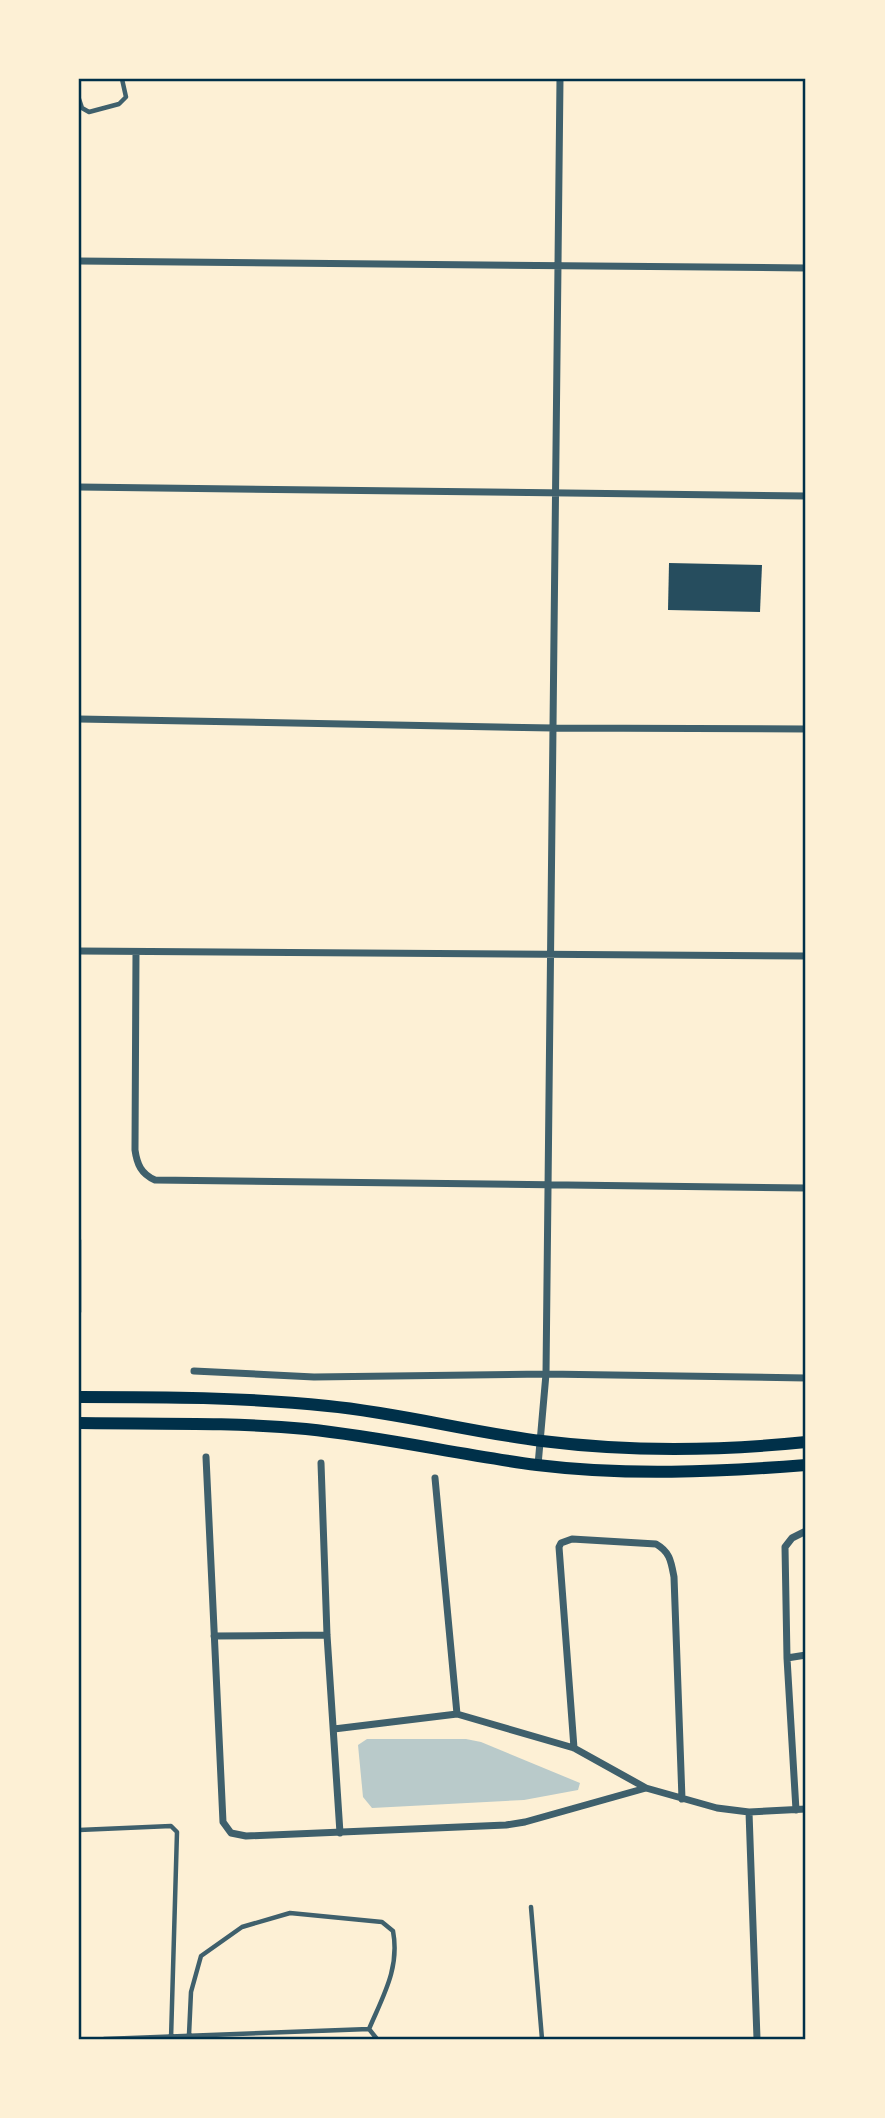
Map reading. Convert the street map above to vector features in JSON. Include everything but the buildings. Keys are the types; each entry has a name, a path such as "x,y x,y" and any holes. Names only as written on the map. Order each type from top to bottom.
{"main road":[{"path":"79,1397 265,1400 410,1417 541,1441 620,1448 687,1450 806,1442"},
{"path":"79,1423 306,1429 538,1465 621,1472 679,1472 806,1465"}],"street":[{"path":"538,1465 546,1374 560,79"},
{"path":"79,261 806,268"},
{"path":"79,488 806,496"},
{"path":"79,719 553,728 806,729"},
{"path":"79,951 806,956"},
{"path":"136,952 135,1150 140,1168 155,1180 806,1188"},
{"path":"194,1371 314,1377 546,1374 806,1378"},
{"path":"206,1457 223,1822 226,1830 236,1836 246,1836 525,1822 646,1788"},
{"path":"321,1463 327,1634 340,1833"},
{"path":"435,1478 457,1714"},
{"path":"796,1810 787,1658 785,1547 792,1538 806,1531"},
{"path":"574,1748 559,1547 561,1543 572,1539 656,1544 666,1550 671,1559 674,1577 682,1798"},
{"path":"214,1636 327,1634"},
{"path":"787,1658 806,1655"},
{"path":"334,1729 457,1714 574,1748 646,1788 717,1808 749,1812 806,1809"},
{"path":"749,1812 757,2039"}],"lane":[{"path":"79,99 82,108 89,112 119,103 125,97 122,79"},
{"path":"79,1240 79,1312"},
{"path":"79,1829 171,1826 177,1832 171,2038"},
{"path":"531,1907 542,2039"},
{"path":"189,2035 191,1992 201,1956 242,1927 290,1913 382,1922 393,1931 397,1948 391,1977 369,2029"},
{"path":"104,2039 369,2029"},
{"path":"369,2029 377,2039"}],"shaded area":[{"path":"367,1739 466,1739 481,1742 580,1783 578,1790 524,1800 372,1808 363,1797 358,1745"}]}
